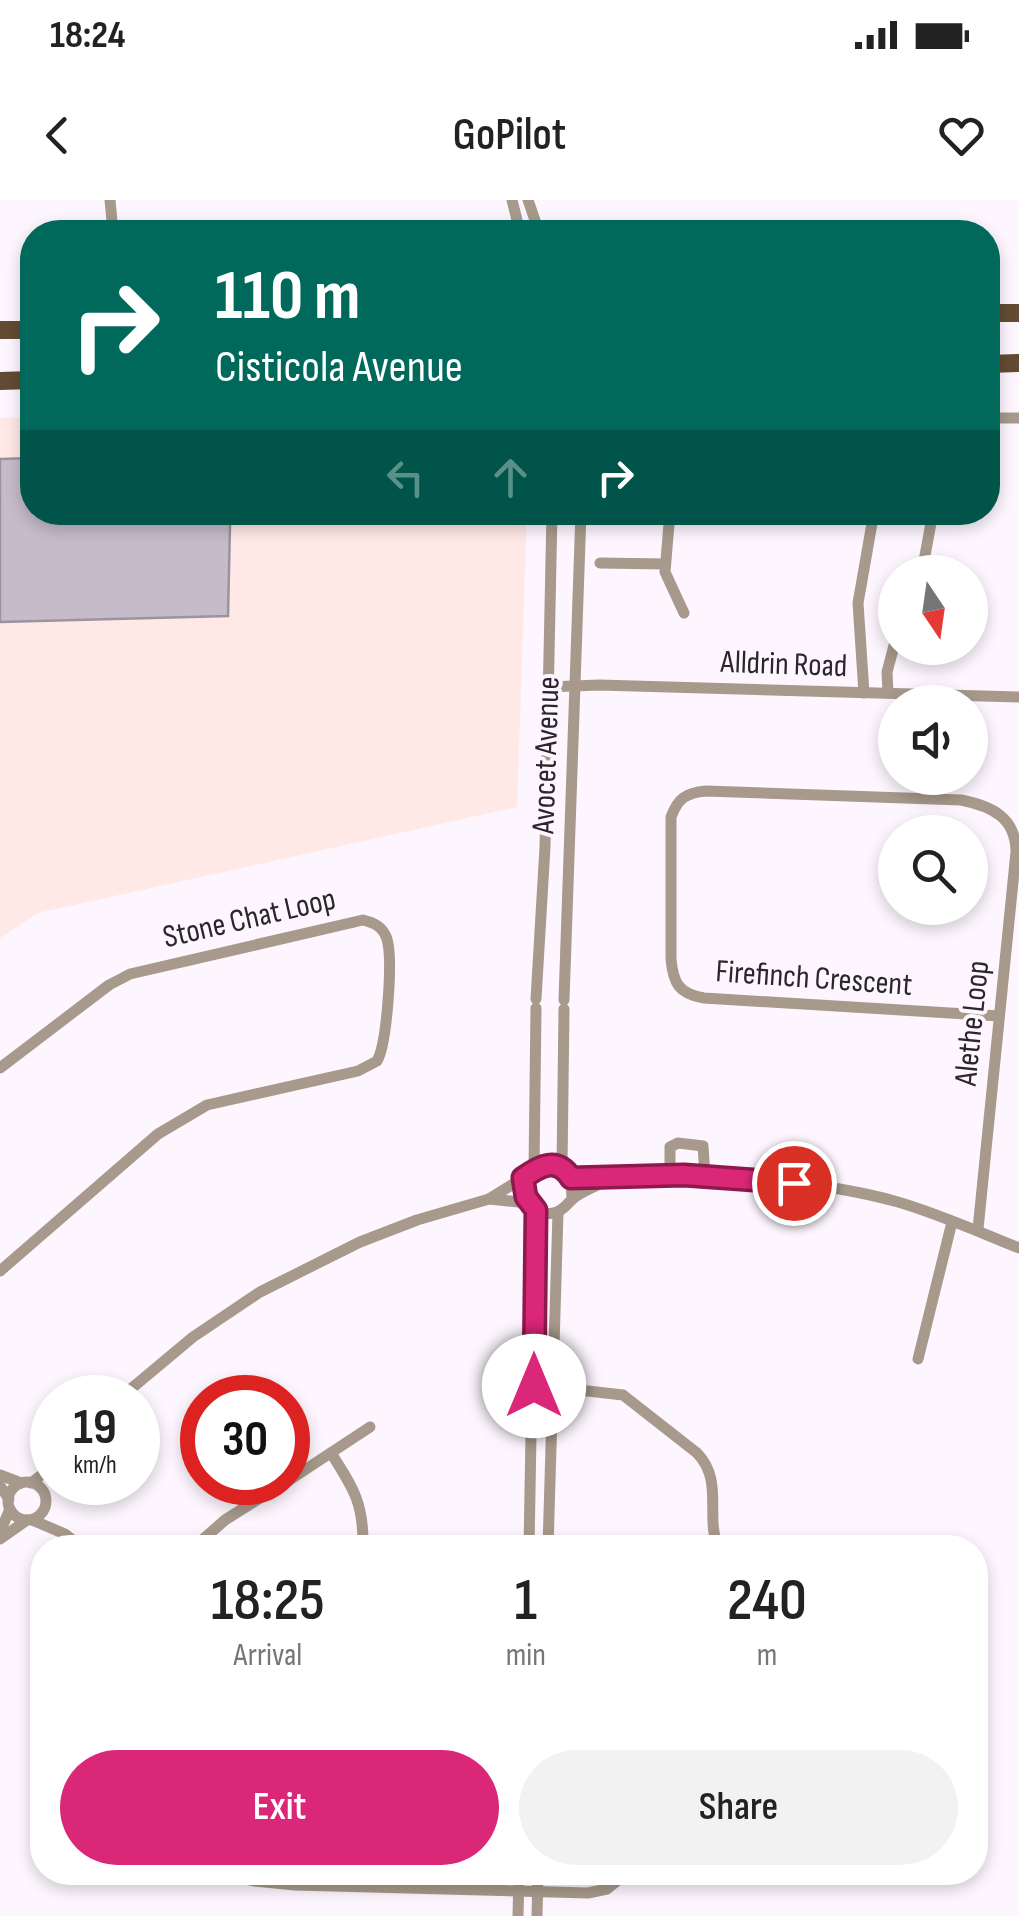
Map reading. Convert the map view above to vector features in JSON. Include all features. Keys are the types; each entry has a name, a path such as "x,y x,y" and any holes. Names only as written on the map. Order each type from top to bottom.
{"street":[{"name":"Avocet Avenue","path":"528,1173 545,846 552,525"},
{"name":"Avocet Avenue","path":"562,1168 581,525"},
{"path":"669,525 667,580 684,614"},
{"path":"864,692 858,603 872,525"},
{"path":"925,555 931,525"},
{"path":"600,562 665,564"},
{"name":"Alldrin Road","path":"548,687 878,693"},
{"name":"Alldrin Road","path":"988,696 1019,697"},
{"name":"Firefinch Crescent","path":"999,1016 704,998 684,992 674,979 671,958 671,817 685,795 706,791 961,800 993,810 1010,822"},
{"name":"Alethe Loop","path":"978,1230 1016,852 1010,822"},
{"name":"Stone Chat Loop","path":"0,1068 109,985 130,974 363,920 378,926 387,940 383,1040 377,1062 358,1071 192,1111 158,1134 0,1271"},
{"path":"670,1176 670,1147 678,1143 702,1146 704,1176"},
{"path":"147,1375 192,1337 260,1292 360,1242 489,1199 543,1164 562,1168 571,1178 572,1198"},
{"path":"528,1173 532,1206 534,1386 528,1535"},
{"path":"571,1178 704,1176 794,1183 898,1202 1019,1248"},
{"path":"548,1535 558,1212 572,1198 612,1178"},
{"path":"489,1199 558,1212"},
{"path":"918,1359 952,1222"},
{"path":"534,1386 622,1396 697,1453 706,1462 712,1478 713,1535"},
{"path":"310,1467 370,1427"},
{"path":"331,1454 360,1502 362,1535"},
{"path":"0,1475 30,1484"},
{"path":"0,1536 13,1489 30,1481"},
{"path":"0,1486 17,1517 65,1534"},
{"path":"0,1536 41,1514 44,1505"},
{"path":"48,1505 65,1534"},
{"path":"207,1535 249,1505"},
{"path":"306,1885 538,1892 601,1891 610,1885"},
{"path":"518,1885 518,1916"},
{"path":"537,1916 538,1885"}],"shaded area":[{"path":"20,417 20,525 527,525 517,807 38,913 0,938 0,418"}],"building":[{"path":"20,458 20,525 230,525 228,616 0,622 0,459"}],"route":[{"path":"534,1386 536,1210 526,1197 523,1178 534,1169 552,1164 571,1178 733,1176 794,1183"}]}
